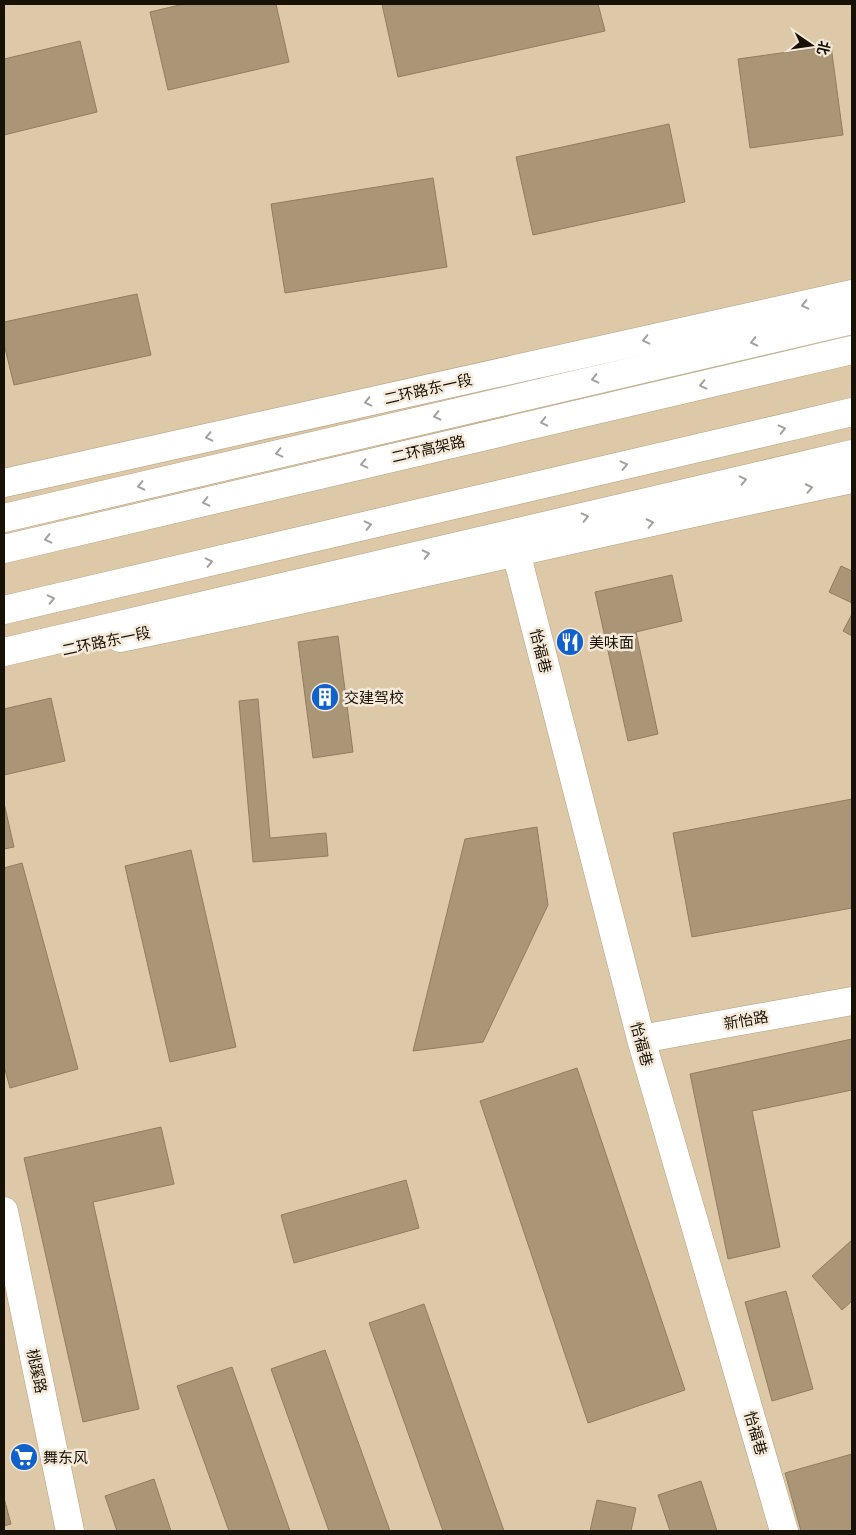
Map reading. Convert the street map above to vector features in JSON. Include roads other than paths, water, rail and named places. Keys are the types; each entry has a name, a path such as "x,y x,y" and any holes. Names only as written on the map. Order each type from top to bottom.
{"main road":[{"name":"二环路东一段","path":"4,483 852,294"},
{"path":"4,518 852,320"},
{"name":"二环高架路","path":"4,549 852,350"},
{"path":"4,610 852,412"},
{"path":"4,652 852,454"},
{"name":"二环路东一段","path":"4,662 275,606 852,479"},
{"name":"怡福巷","path":"516,552 640,1038 784,1531"},
{"name":"新怡路","path":"640,1038 852,1002"},
{"name":"桃蹊路","path":"4,1211 70,1531"}],"place":[{"name":"美味面","path":"570,642"},
{"name":"交建驾校","path":"325,697"},
{"name":"舞东风","path":"24,1457"}]}
